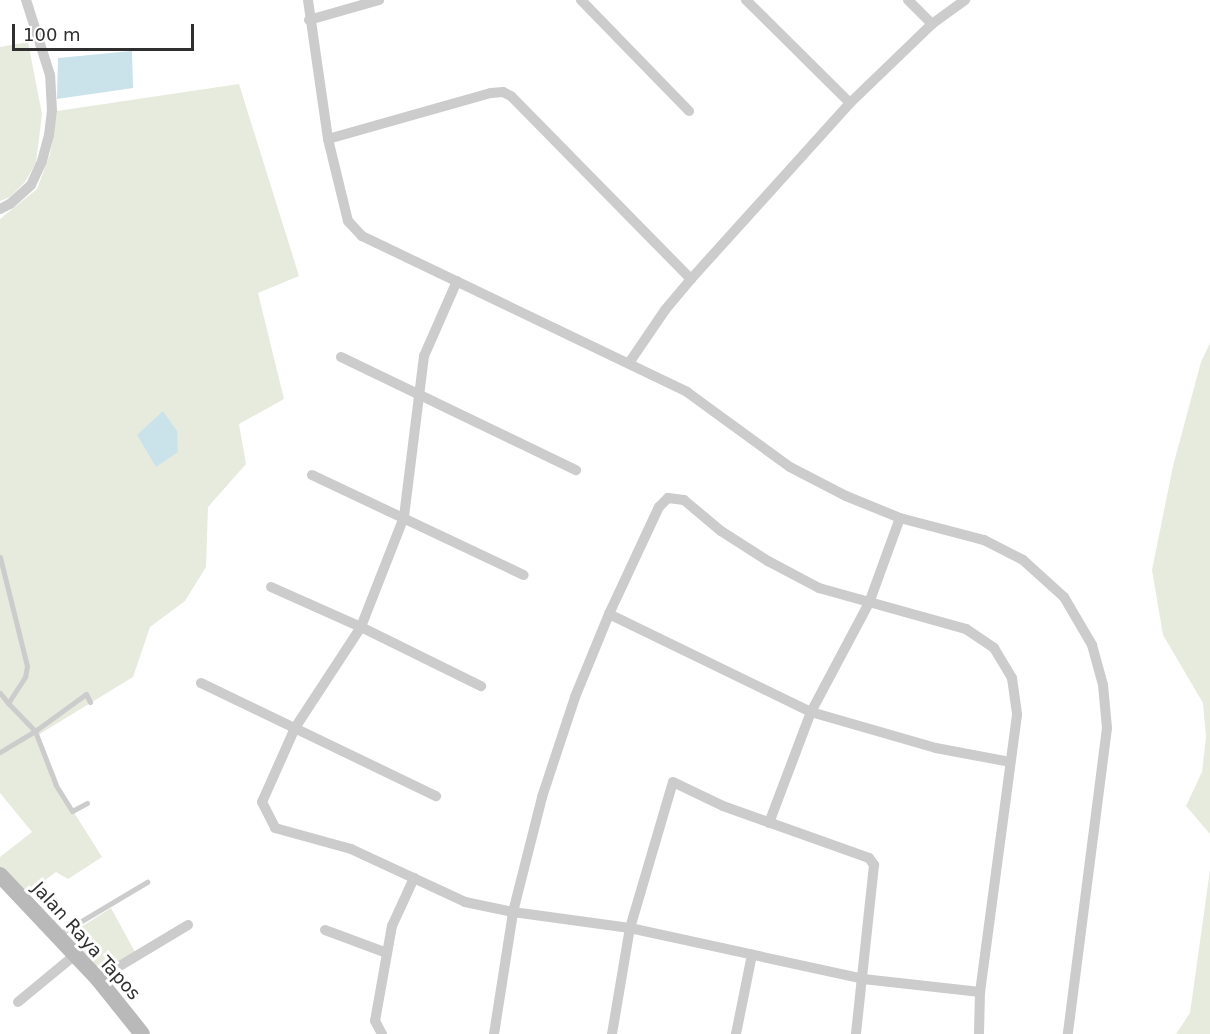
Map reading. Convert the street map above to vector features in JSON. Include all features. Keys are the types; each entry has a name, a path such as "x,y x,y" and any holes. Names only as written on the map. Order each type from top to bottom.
{"main road":[{"name":"Jalan Raya Tapos","path":"0,875 98,980 142,1034"}],"street":[{"path":"0,208 10,204 31,185 42,161 49,135 51,75 26,0"},
{"path":"308,0 309,20 328,139 348,221 362,236 687,392 790,467 846,496 900,518 984,540 1023,560 1064,597 1092,645 1103,685 1107,728 1068,1034"},
{"path":"309,20 379,0"},
{"path":"581,0 689,111"},
{"path":"746,0 850,103"},
{"path":"908,0 932,24"},
{"path":"629,363 665,310 691,279 850,103 932,24 966,0"},
{"path":"328,139 491,93 503,92 511,96 691,279"},
{"path":"457,281 424,356 404,517 361,627 295,728 262,802 274,828 351,849 465,902 513,912 630,927 863,979 980,992"},
{"path":"341,357 576,470"},
{"path":"312,475 524,575"},
{"path":"494,1034 513,912 542,796 575,697 609,614 659,507 668,498 684,500 721,531 819,588 966,628 994,648 1012,678 1017,715 980,992 979,1034"},
{"path":"770,823 811,712 869,603 900,518"},
{"path":"272,587 361,627 481,686"},
{"path":"609,614 811,712 936,748 1010,762"},
{"path":"201,683 436,796"},
{"path":"612,1034 630,927 673,782 723,806 869,858 874,865 856,1034"},
{"path":"382,1034 375,1021 392,926 414,878"},
{"path":"98,980 188,925"},
{"path":"325,930 387,953"},
{"path":"18,1002 75,955"},
{"path":"736,1034 752,955"}],"lane":[{"path":"0,556 27,666 25,677 8,703"},
{"path":"0,693 35,731 56,786 72,811 87,803"},
{"path":"0,752 35,731 86,694 90,702"},
{"path":"57,936 147,882"}],"shaded area":[{"path":"28,42 42,114 36,163 25,182 10,197 0,201 0,47"},
{"path":"239,84 299,276 258,293 284,399 239,424 246,464 208,507 206,567 185,601 150,627 133,677 38,735 53,775 102,857 68,879 56,872 25,895 0,870 0,857 32,832 0,793 0,219 37,189 50,154 57,111"},
{"path":"1210,343 1210,834 1186,806 1202,772 1206,737 1203,703 1163,635 1152,570 1173,466 1201,362"},
{"path":"1210,870 1210,1034 1176,1034 1190,1013"},
{"path":"111,908 135,952 100,972 75,943 81,927"}],"water":[{"path":"132,51 133,88 57,99 58,58"},
{"path":"163,411 177,431 178,452 156,467 137,435"}]}
